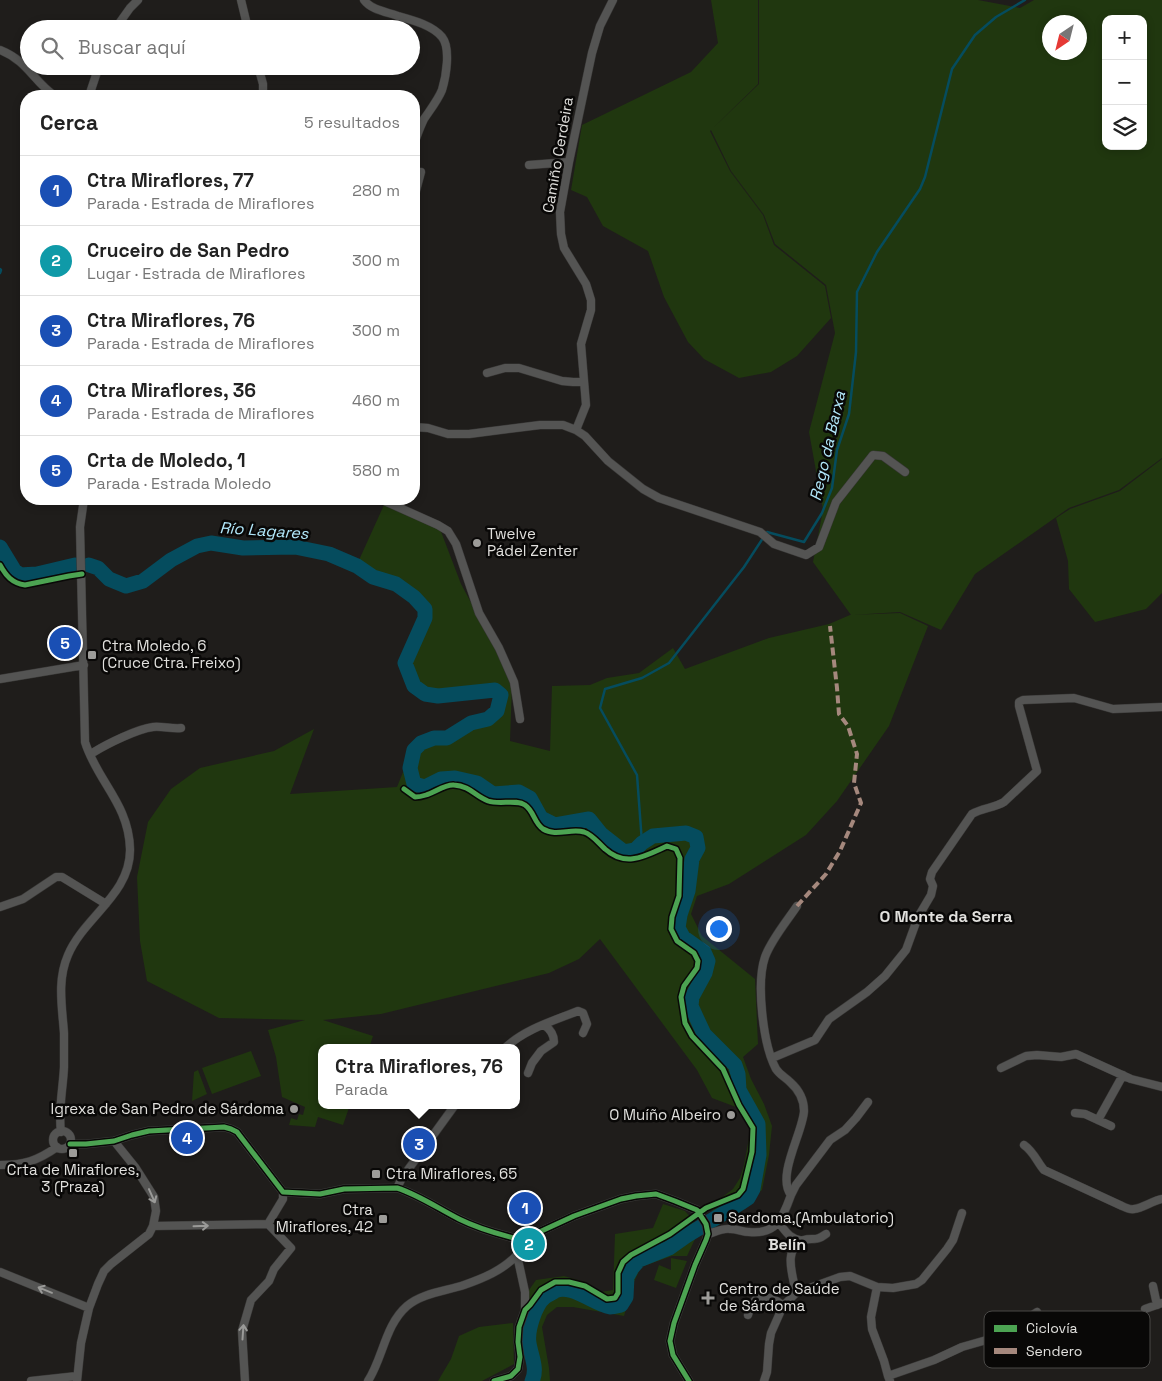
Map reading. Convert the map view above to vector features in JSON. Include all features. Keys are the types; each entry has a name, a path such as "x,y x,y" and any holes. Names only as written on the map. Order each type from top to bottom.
{"street":[{"path":"121,20 138,0"},
{"path":"241,0 246,20"},
{"path":"364,0 371,7 411,20"},
{"name":"Camiño Cerdeira","path":"576,430 586,406 581,344 591,310 591,300 586,284 564,248 560,212 568,162 592,52 600,26 613,0"},
{"path":"420,24 442,36 446,43 447,56 441,91 420,130"},
{"path":"0,50 20,61"},
{"path":"33,75 48,90"},
{"path":"92,90 96,75"},
{"path":"260,75 262,90"},
{"path":"529,165 568,162"},
{"path":"487,373 505,368 519,368 562,381 584,382"},
{"path":"420,428 428,428 448,434 469,434 540,425 563,425 576,430 584,436 608,461 643,489 659,498 760,532 774,544 806,555 819,547 836,502 873,455 883,456 905,472"},
{"path":"61,1132 64,1042 60,990 61,978 68,955 76,939 118,889 128,868 130,849 129,834 120,807 89,754 85,742 80,527 83,505"},
{"path":"393,505 448,531 456,544 479,613 499,648 514,682 520,719"},
{"path":"0,679 84,665"},
{"path":"772,1058 815,1040 829,1020 885,976 906,950 918,917 931,895 933,886 930,879 932,872 972,814 1004,802 1037,771 1019,702 1023,700 1074,698 1113,708 1162,707"},
{"path":"94,752 108,744 147,728 181,728"},
{"path":"0,907 24,899 56,877 62,877 106,904"},
{"path":"791,1195 788,1191 787,1169 804,1113 803,1101 800,1094 775,1067 765,1041 760,982 765,957 780,930 797,906"},
{"path":"509,1044 516,1038 538,1026 578,1010 583,1013 587,1024 583,1033"},
{"path":"528,1073 541,1051 554,1042 549,1028 544,1025"},
{"path":"1001,1068 1026,1056 1061,1057 1076,1054 1131,1079 1162,1087"},
{"path":"1098,1120 1123,1075"},
{"path":"707,1232 727,1228 759,1233 779,1223 796,1185 830,1140 845,1130 868,1102"},
{"path":"397,1188 402,1178 452,1109"},
{"path":"1076,1113 1085,1114 1111,1126"},
{"path":"70,1144 114,1141 149,1131 217,1126 231,1128 243,1138 283,1192 282,1199 268,1224"},
{"path":"61,1132 69,1135 70,1144 66,1149 57,1147 54,1142 56,1134 61,1132"},
{"path":"31,1381 77,1378 81,1343 90,1308 104,1271 149,1234 153,1226 156,1212 154,1197 135,1167 114,1141"},
{"path":"1024,1145 1033,1153 1044,1170 1122,1206 1135,1210 1162,1199"},
{"path":"0,1165 26,1164 57,1147"},
{"path":"283,1192 320,1194 344,1190 397,1188 474,1226 522,1240 574,1216 621,1199 636,1196 650,1194 661,1196 694,1208 700,1215 707,1232 706,1240 674,1323 670,1342 673,1355 689,1381"},
{"path":"764,1381 767,1372 768,1344 772,1333 783,1306 796,1293 840,1277 850,1276 877,1287 893,1288 916,1284 922,1280 953,1240 962,1213"},
{"path":"779,1223 789,1236 802,1241"},
{"path":"153,1226 268,1224 292,1248 274,1269 269,1281 251,1300 242,1330 245,1381"},
{"path":"796,1293 790,1258 792,1252 802,1241 819,1238 826,1234"},
{"path":"368,1381 388,1335 398,1316 407,1306 420,1299 464,1285 507,1265 517,1254 522,1240"},
{"path":"494,1381 510,1376 518,1369 520,1357 518,1342 525,1310 525,1292 517,1254"},
{"path":"0,1272 90,1308"},
{"path":"1145,1309 1159,1304 1153,1286"},
{"path":"877,1287 872,1329 889,1379 962,1347 984,1341"},
{"path":"748,1315 751,1305 758,1297 770,1297 783,1306"}],"green space":[{"path":"711,0 758,0 758,84 710,131 730,171 763,215 774,245 825,286 831,318 797,356 771,372 739,378 704,359 688,342 664,297 648,251 603,226 587,197 571,190 582,125 691,72 718,43"},
{"path":"759,0 978,0 1020,8 1034,0 1162,0 1162,458 1119,490 1069,508 975,574 941,630 900,612 851,615 813,562 823,510 809,432 835,333 826,285 775,244 764,215 731,171 711,130 759,84"},
{"path":"1162,459 1162,593 1146,609 1095,622 1069,589 1068,561 1056,518 1070,509 1120,491"},
{"path":"384,505 440,529 461,584 489,636 512,685 510,741 550,751 552,686 590,685 607,678 639,673 673,648 685,669 769,638 829,624 850,615 900,613 928,626 889,726 837,801 806,835 729,884 697,896 691,914 702,936 755,979 758,1044 743,1057 772,1126 769,1155 762,1190 740,1209 718,1222 709,1204 733,1189 740,1178 749,1138 749,1124 736,1107 712,1098 697,1070 600,939 579,959 549,973 381,1014 323,1020 373,1036 370,1044 318,1044 318,1109 349,1109 343,1125 318,1117 315,1127 289,1125 291,1118 297,1120 299,1114 303,1115 305,1107 282,1097 276,1057 268,1030 305,1020 219,1018 147,981 140,941 137,877 148,822 171,789 200,768 274,751 314,729 290,794 397,787 414,745 464,730 468,717 486,713 491,707 493,695 438,701 423,699 409,690 399,662 420,617 419,611 410,601 394,589 371,582 354,571"},
{"path":"251,1051 261,1076 212,1094 202,1068"},
{"path":"198,1070 207,1094 192,1101 194,1072"},
{"path":"663,1204 685,1211 693,1220 696,1237 687,1256 672,1256 641,1267 634,1282 624,1316 573,1307 557,1307 547,1315 542,1327 550,1381 526,1381 531,1373 522,1329 529,1290 536,1280 564,1276 585,1282 601,1292 613,1290 615,1234 653,1228"},
{"path":"671,1258 687,1261 676,1288 654,1280 659,1265 671,1270"},
{"path":"513,1323 514,1364 482,1381 438,1381 451,1359 459,1336 479,1327"}],"waterway":[{"name":"Rego da Barxa","path":"642,843 637,775 600,708 605,689 642,678 669,663 744,567 767,532 804,542 822,513 832,488 837,450 849,414 856,352 857,292 877,252 920,189 925,177 952,69 975,35 996,17 1025,0"},
{"path":"0,269 0,273"},
{"name":"Río Lagares","path":"89,565 98,568 109,579 126,586 143,581 171,560 197,546 211,543 243,548 295,547 329,554 357,566 373,577 396,584 414,597 425,609 425,618 405,663 414,686 425,694 438,696 495,690 501,695 497,711 488,719 471,723 447,738 434,738 421,743 414,750 410,768 414,784 425,787 441,779 455,778 477,783 493,794 519,792 530,798 541,818 555,825 589,819 601,834 624,852 635,850 653,836 686,833 696,837 698,848 692,859 688,891 678,928 683,937 704,952 708,961 705,973 692,997 691,1006 704,1034 735,1065 738,1074 739,1090 758,1124 759,1155 753,1189 748,1198 669,1248 639,1260 627,1277 626,1297 621,1305 610,1307 575,1292 561,1289 545,1297 532,1318 529,1332 529,1343 534,1367 532,1381"},
{"name":"Río Lagares","path":"0,547 14,570 20,575 37,574 75,565"}],"marked path":[{"path":"797,906 826,874 840,851 861,803 854,783 857,754 848,726 839,714 830,626"}],"cycle path":[{"path":"0,565 16,583 25,585 82,574"},
{"path":"404,789 416,797 454,785 464,787 488,801 521,803 530,810 543,829 553,832 579,831 587,833 605,849 620,858 636,858 667,846 676,849 680,858 679,896 672,917 671,929 677,941 694,953 698,961 697,968 684,986 681,997 685,1023 692,1036 723,1069 739,1105 753,1128 752,1152 743,1189 738,1195 706,1208 670,1234 631,1255 623,1262 618,1273 618,1293 615,1298 607,1299 585,1286 569,1282 555,1282 541,1290 525,1310 519,1327 520,1357 518,1369 511,1376 494,1381"},
{"path":"70,1144 114,1141 149,1131 224,1127 237,1132 283,1192 320,1194 344,1189 397,1188 413,1194 474,1226 522,1240 574,1216 621,1199 656,1194 675,1201 697,1210 706,1224 708,1234 674,1323 670,1341 673,1355 689,1381"}],"place":[{"name":"Twelve Pádel Zenter","path":"477,543"},
{"name":"Crta de Moledo, 1","path":"65,643"},
{"name":"Ctra Moledo, 6 (Cruce Ctra. Freixo)","path":"92,655"},
{"name":"Igrexa de San Pedro de Sárdoma","path":"294,1109"},
{"name":"O Muíño Albeiro","path":"731,1115"},
{"name":"Ctra Miraflores, 36","path":"187,1138"},
{"name":"Ctra Miraflores, 76","path":"419,1144"},
{"name":"Crta de Miraflores, 3 (Praza)","path":"73,1153"},
{"name":"Ctra Miraflores, 65","path":"376,1174"},
{"name":"Ctra Miraflores, 77","path":"525,1208"},
{"name":"Sardoma,(Ambulatorio)","path":"718,1218"},
{"name":"Ctra Miraflores, 42","path":"383,1219"},
{"name":"Cruceiro de San Pedro","path":"529,1244"},
{"name":"Centro de Saúde de Sárdoma","path":"708,1298"}],"district":[{"name":"O Monte da Serra","path":"946,916"},
{"name":"Belín","path":"787,1244"}]}
